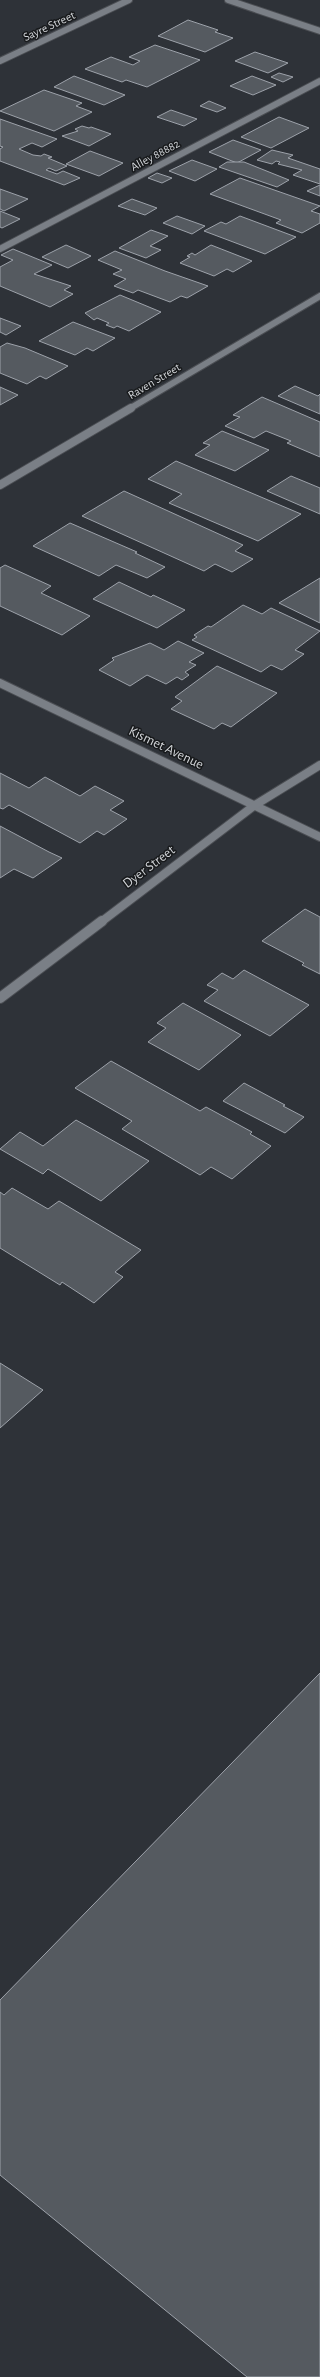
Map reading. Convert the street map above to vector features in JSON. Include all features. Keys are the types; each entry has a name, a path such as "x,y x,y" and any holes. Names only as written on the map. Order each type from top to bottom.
{"street":[{"name":"Sayre Street","path":"0,61 129,0"},
{"path":"228,0 320,31"},
{"name":"Alley 88882","path":"0,249 320,81"},
{"name":"Raven Street","path":"0,485 320,296"},
{"name":"Kismet Avenue","path":"0,683 320,837"},
{"name":"Dyer Street","path":"0,998 255,805 320,765"}],"building":[{"path":"188,20 218,30 215,32 233,38 205,52 158,36"},
{"path":"155,45 200,60 147,87 126,80 122,82 85,69 111,57 133,65 140,61 129,57"},
{"path":"255,52 288,63 268,73 235,61"},
{"path":"279,73 293,77 283,82 271,77"},
{"path":"74,76 125,95 104,105 54,87"},
{"path":"252,76 276,85 253,95 230,86"},
{"path":"44,90 82,103 76,106 92,112 54,131 0,111"},
{"path":"209,101 226,108 217,112 200,106"},
{"path":"171,110 197,119 184,126 157,117"},
{"path":"279,117 309,128 271,148 241,137"},
{"path":"0,119 57,139 42,147 32,143 19,149 33,155 41,156 44,154 52,157 48,158 67,166 56,171 49,168 46,170 57,174 63,171 80,178 64,185 0,161 0,149 3,147 0,146"},
{"path":"82,126 89,128 91,127 111,134 89,146 62,136 78,131 75,129"},
{"path":"233,140 261,150 237,163 209,152"},
{"path":"272,150 293,155 288,158 320,169 320,184 293,175 302,170 278,164 280,162 276,161 272,164 257,160"},
{"path":"90,151 123,163 99,176 66,164"},
{"path":"192,160 217,169 195,181 169,171"},
{"path":"227,162 244,162 289,180 277,187 219,167"},
{"path":"157,173 172,178 162,183 148,178"},
{"path":"240,178 320,206 311,211 320,214 320,223 302,233 276,223 281,220 210,194"},
{"path":"320,185 320,196 307,191"},
{"path":"0,189 28,199 4,211 0,209"},
{"path":"132,199 157,208 145,215 118,206"},
{"path":"0,211 20,219 2,228 0,227"},
{"path":"177,216 205,226 192,234 163,223"},
{"path":"240,216 296,237 265,254 204,231 221,222 226,224"},
{"path":"151,230 168,236 150,246 161,250 146,258 119,248"},
{"path":"66,245 91,256 68,268 42,257"},
{"path":"211,245 252,261 233,272 227,269 214,276 180,263 190,257 187,256 192,253 195,255"},
{"path":"13,249 52,265 34,274 71,286 64,290 73,294 50,307 0,286 0,267 13,260 1,255"},
{"path":"115,251 208,286 187,298 181,296 170,302 138,290 133,293 114,286 126,279 113,274 122,270 98,260"},
{"path":"120,295 161,312 129,331 117,326 114,328 106,325 109,323 97,318 94,320 85,313"},
{"path":"0,318 21,326 6,335 0,332"},
{"path":"73,322 115,338 93,351 87,348 75,355 39,341"},
{"path":"7,343 25,348 68,366 46,379 40,376 27,384 0,373 0,347"},
{"path":"295,386 318,396 320,394 320,414 278,396"},
{"path":"0,387 18,395 0,405"},
{"path":"262,397 320,422 320,457 287,443 291,441 266,431 254,438 225,426 240,417 233,415"},
{"path":"222,431 269,450 235,471 195,455 210,445 203,443"},
{"path":"176,461 301,514 258,541 169,503 182,494 148,479"},
{"path":"291,476 320,488 320,514 267,491"},
{"path":"124,491 243,545 235,551 253,559 232,572 215,564 204,571 82,516"},
{"path":"70,523 137,552 135,553 165,567 147,578 116,565 99,576 33,546"},
{"path":"5,565 51,586 41,593 90,616 62,635 0,606 0,568"},
{"path":"320,578 320,623 279,603"},
{"path":"119,582 151,597 153,595 185,610 157,628 93,599"},
{"path":"243,605 262,614 271,608 320,631 295,650 304,654 282,670 271,665 261,672 192,640 197,637 194,635 208,626 211,627"},
{"path":"178,641 204,653 189,662 196,665 185,672 189,675 182,680 177,677 166,684 147,675 130,686 99,670 114,660 112,658 150,643 164,650"},
{"path":"217,666 277,693 231,727 222,723 214,729 171,709 182,701 175,697"},
{"path":"0,773 29,788 45,777 80,796 95,786 124,801 110,810 127,819 104,835 97,831 80,843 9,805 3,809 0,808"},
{"path":"0,826 62,858 33,878 14,869 0,878"},
{"path":"305,909 320,917 320,974 302,965 304,963 262,941"},
{"path":"244,970 309,1005 270,1036 204,1001 218,990 207,985 222,973 233,979"},
{"path":"183,1003 241,1035 199,1070 148,1042 166,1028 157,1023"},
{"path":"111,1061 200,1111 206,1107 252,1132 250,1134 271,1146 232,1179 211,1167 200,1175 122,1129 132,1121 75,1088"},
{"path":"244,1083 304,1117 285,1133 223,1101"},
{"path":"76,1120 149,1161 101,1201 48,1169 43,1174 0,1149 20,1132 43,1146"},
{"path":"12,1188 48,1209 59,1201 141,1250 115,1272 123,1277 94,1303 62,1282 60,1285 0,1248 0,1192 4,1195"},
{"path":"0,1363 43,1390 0,1428"},
{"path":"320,1673 320,2377 247,2377 0,2175 0,2000"}]}
